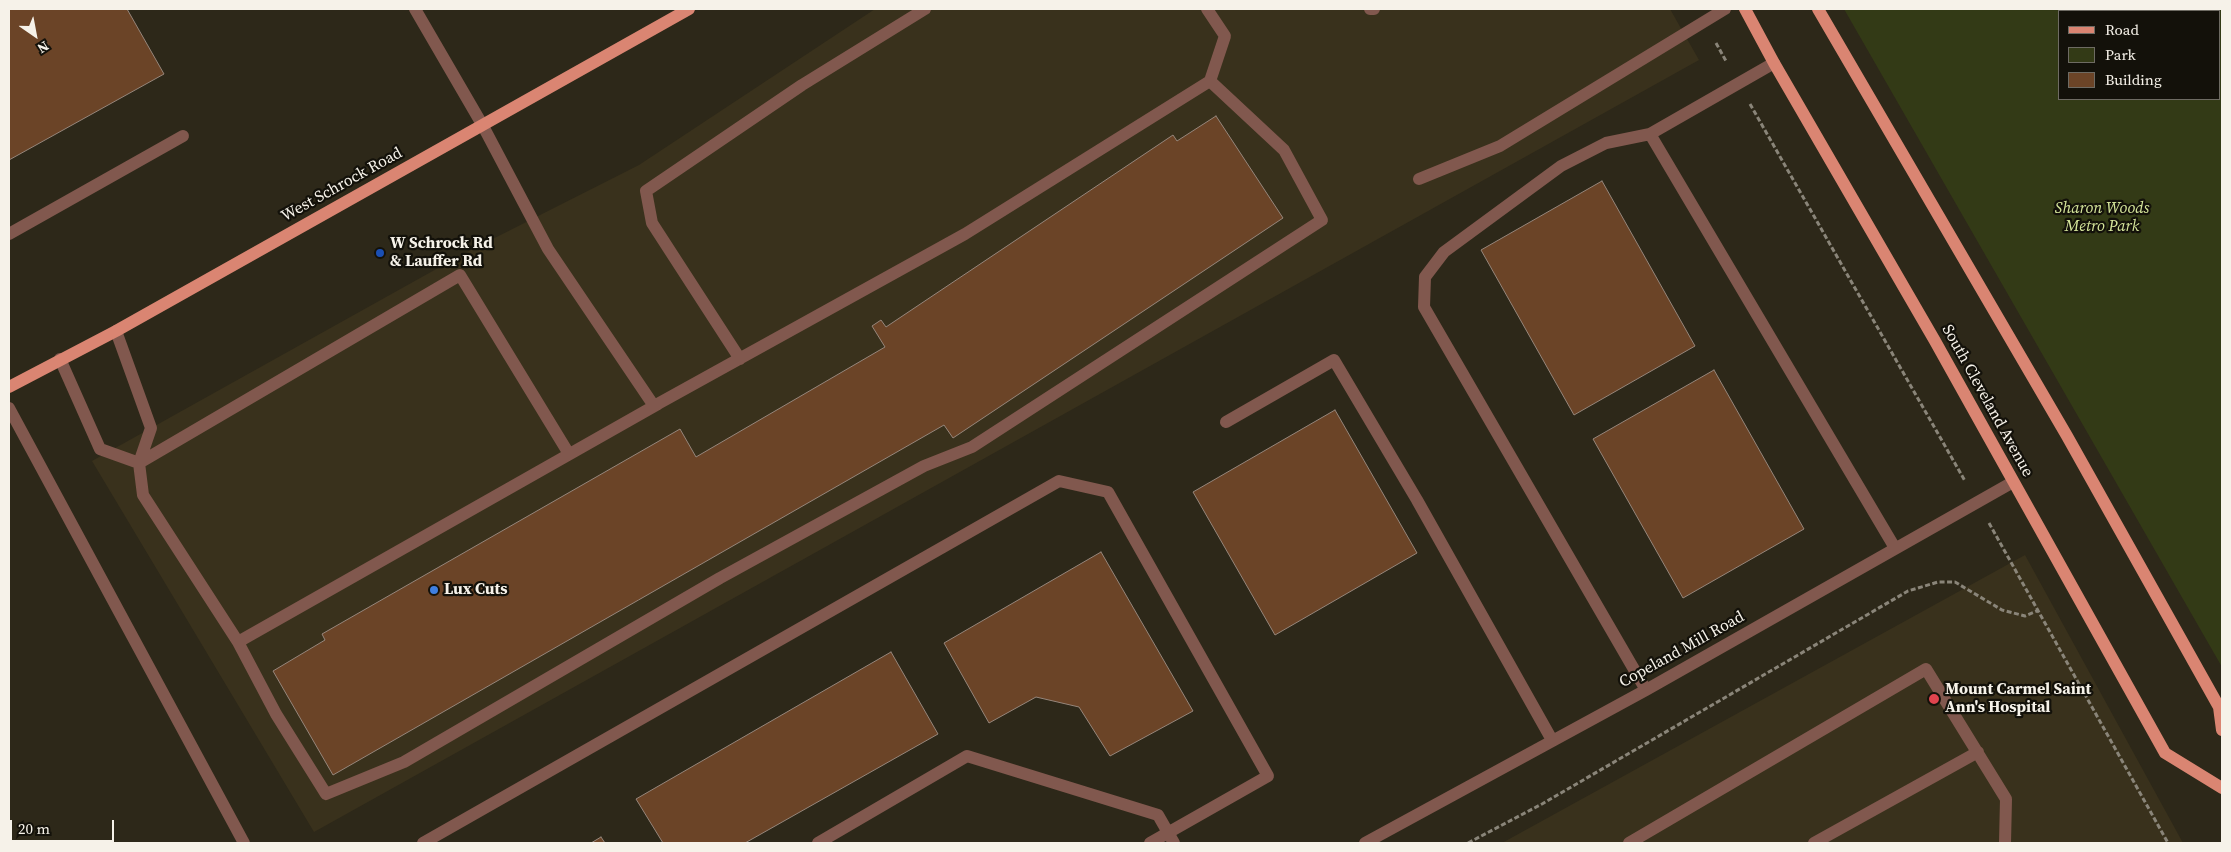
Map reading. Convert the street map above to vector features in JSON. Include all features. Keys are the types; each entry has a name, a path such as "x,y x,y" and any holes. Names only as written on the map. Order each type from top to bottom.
{"main road":[{"name":"West Schrock Road","path":"9,386 116,331 689,9"},
{"name":"South Cleveland Avenue","path":"1745,9 1774,63 1935,341 2165,753 2222,788"},
{"path":"1818,9 2067,436 2219,707 2222,730"}],"street":[{"path":"415,9 483,126 548,249 654,406 658,404"},
{"path":"740,359 652,223 646,191 802,85 925,9"},
{"path":"238,642 658,404 966,234 1210,80 1225,36 1208,9"},
{"path":"1419,179 1500,146 1725,9"},
{"path":"1646,690 1424,307 1425,277 1444,252 1561,166 1606,143 1650,134 1774,63"},
{"path":"116,331 151,428 139,463 144,495 238,642 276,714 326,794 404,762 720,578 924,466 972,447 1322,220 1284,150 1210,80"},
{"path":"1650,134 1895,548"},
{"path":"9,234 183,136"},
{"path":"139,463 460,275 569,454"},
{"path":"60,359 100,449 139,463"},
{"path":"1226,422 1334,360 1417,500 1552,740"},
{"path":"9,408 244,843"},
{"path":"423,843 1059,481 1108,492 1268,776 1171,838 1150,843"},
{"name":"Copeland Mill Road","path":"1365,843 1646,690 2013,482"},
{"path":"1629,843 1926,669 2006,799 2005,843"},
{"path":"1814,843 1978,752"},
{"path":"818,843 967,756 1158,815 1171,838"}],"path":[{"path":"1704,22 2168,843"},
{"path":"1468,843 1542,804 1908,591 1938,582 1955,582 2002,610 2024,616 2037,611"}],"shaded area":[{"path":"875,9 1670,9 1699,60 314,832 92,461 465,253 639,165"},
{"name":"Mount Carmel Saint Ann's Hospital","path":"2025,555 2183,843 1502,843"}],"green space":[{"name":"Sharon Woods Metro Park","path":"1844,9 2222,9 2222,667"}],"building":[{"path":"9,9 127,9 164,74 9,160"},
{"path":"1216,116 1283,218 953,438 944,425 333,775 273,671 325,640 322,634 680,429 696,457 885,347 872,326 881,320 886,327 1173,135 1177,141"},
{"path":"1602,181 1695,346 1574,415 1481,250"},
{"path":"1714,370 1804,529 1683,598 1593,439"},
{"path":"1335,410 1417,553 1275,635 1193,492"},
{"path":"1101,552 1193,711 1110,756 1079,707 1036,697 989,723 944,643"},
{"path":"891,652 938,734 745,843 663,843 636,799"},
{"path":"601,837 605,843 591,843"}],"place":[{"name":"W Schrock Rd & Lauffer Rd","path":"380,253"},
{"name":"Lux Cuts","path":"434,590"},
{"name":"Mount Carmel Saint Ann's Hospital","path":"1934,699"}]}
